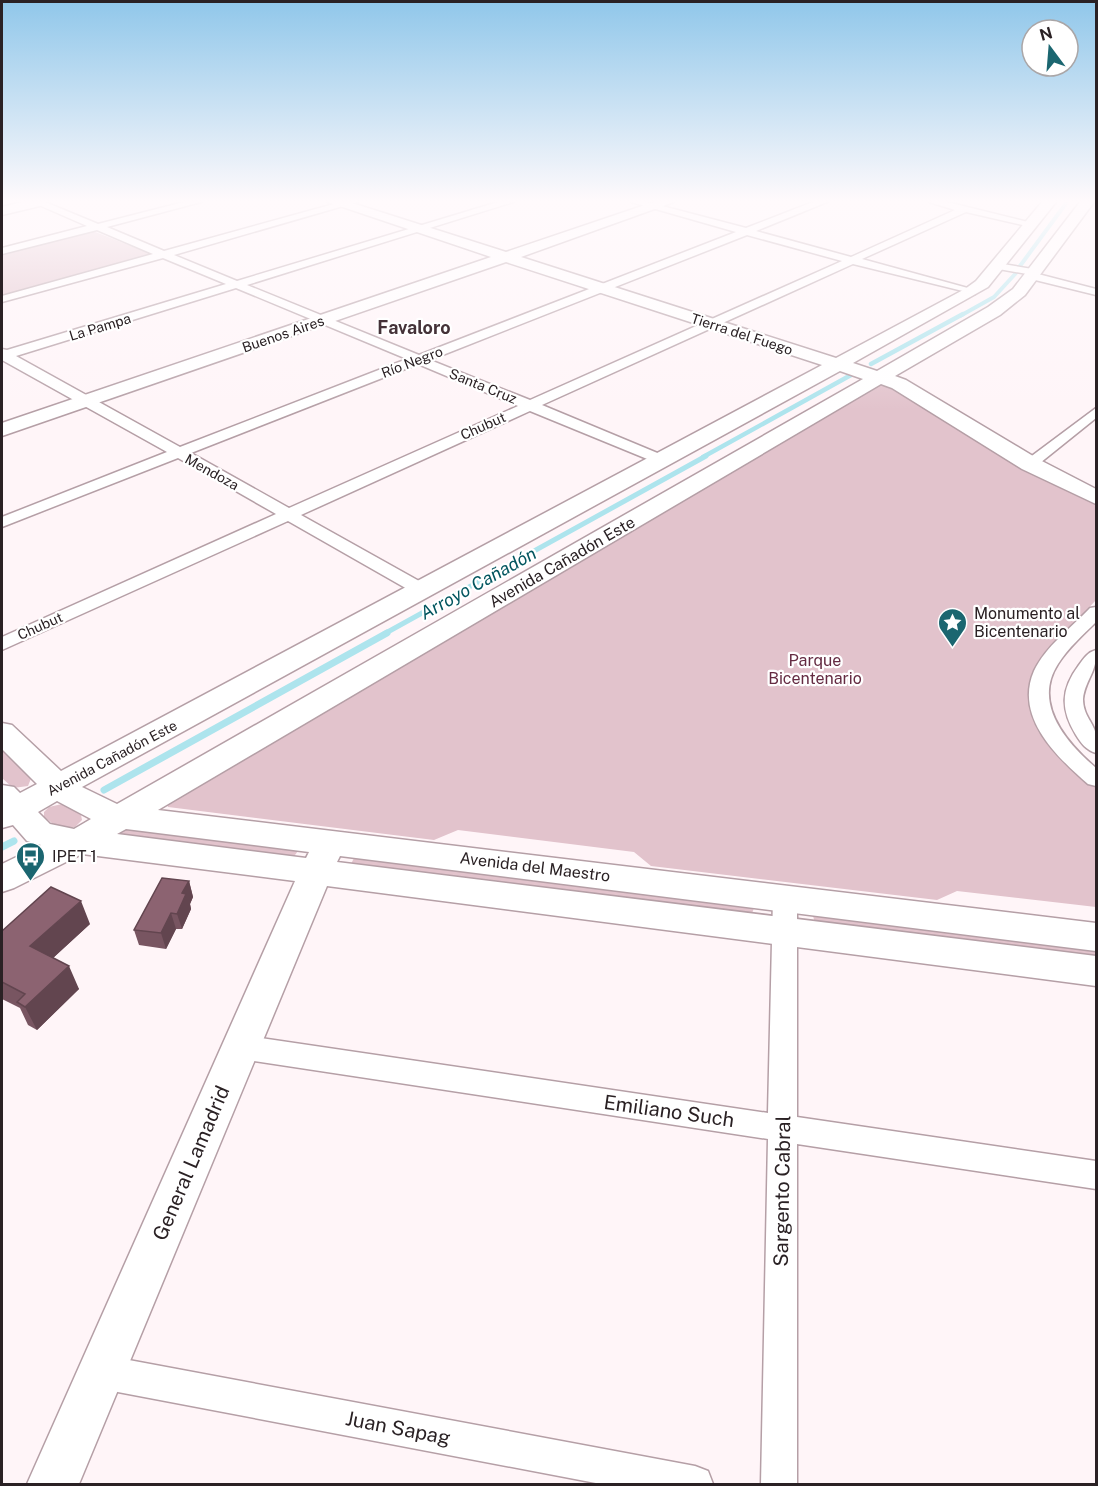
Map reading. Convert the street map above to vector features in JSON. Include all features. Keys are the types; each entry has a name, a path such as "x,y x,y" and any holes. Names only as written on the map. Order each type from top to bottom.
{"street":[{"path":"2,299 101,271"},
{"name":"Santa Cruz","path":"204,271 662,459"},
{"name":"La Pampa","path":"3,355 281,271"},
{"name":"Buenos Aires","path":"2,430 464,271"},
{"name":"Tierra del Fuego","path":"550,271 880,377 928,399 1030,464 1096,497"},
{"name":"Río Negro","path":"2,522 644,271"},
{"name":"Chubut","path":"2,644 827,271"},
{"path":"894,271 971,292"},
{"name":"Avenida Cañadón Este","path":"7,807 60,787 971,292 992,271"},
{"path":"1021,271 1096,292"},
{"name":"Avenida Cañadón Este","path":"2,879 122,817 1004,305 1019,292 1035,271"},
{"name":"Mendoza","path":"3,355 422,590"},
{"path":"1030,464 1096,412"},
{"path":"1096,612 1045,670 1039,685 1042,717 1053,736 1067,753 1096,779"},
{"path":"1096,656 1082,671 1072,696 1074,711 1081,727 1096,746"},
{"name":"Avenida del Maestro","path":"2,732 82,805 122,817 323,857"},
{"name":"Avenida del Maestro","path":"7,807 39,833 79,841 323,857 785,915 1096,971"},
{"name":"General Lamadrid","path":"54,1485 323,857"},
{"name":"Avenida del Maestro","path":"785,915 1096,937"},
{"name":"Sargento Cabral","path":"779,1485 785,915"},
{"name":"Emiliano Such","path":"242,1047 1096,1174"},
{"name":"Juan Sapag","path":"102,1372 695,1485"}],"green space":[{"path":"2,271 89,271 2,296"},
{"name":"Parque Bicentenario","path":"887,384 1029,471 1096,504 1096,600 1038,662 1029,690 1030,706 1037,724 1096,787 1096,907 957,891 937,900 651,866 634,852 458,830 434,840 168,807 167,804 875,385"},
{"path":"2,747 32,776 28,786 13,788 2,778"},
{"path":"62,804 81,815 82,820 75,827 60,829 44,817 44,812 49,807"},
{"path":"120,827 298,848 298,851 292,859 120,841 114,832"},
{"path":"355,856 754,908 751,916 351,864"},
{"path":"826,910 1096,944 1096,963 825,929 815,923 813,916"}],"building":[{"path":"162,878 189,881 182,893 186,894 177,914 171,913 161,933 134,930"},
{"path":"51,887 81,901 30,946 69,966 25,1007 17,1002 25,994 2,982 2,931"}],"waterway":[{"path":"960,316 994,297 1016,273"},
{"path":"871,364 963,314"},
{"name":"Arroyo Cañadón","path":"703,457 851,375"},
{"name":"Arroyo Cañadón","path":"384,634 706,456"},
{"name":"Arroyo Cañadón","path":"104,790 387,633"},
{"name":"Arroyo Cañadón","path":"2,847 14,841"}],"place":[{"name":"Monumento al Bicentenario","path":"953,648"},
{"name":"IPET 1","path":"31,882"}],"district":[{"name":"Favaloro","path":"414,327"}]}
